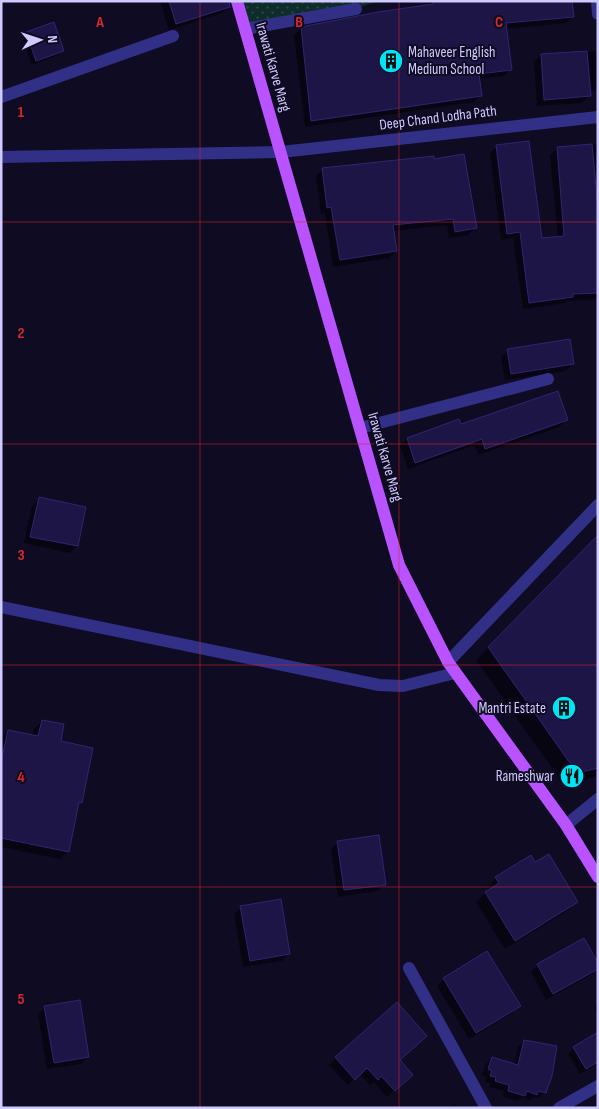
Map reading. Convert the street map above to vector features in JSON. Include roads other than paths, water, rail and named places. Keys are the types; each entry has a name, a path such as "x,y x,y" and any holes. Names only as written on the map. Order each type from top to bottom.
{"main road":[{"name":"Irawati Karve Marg","path":"237,1 399,565 452,667 566,825 598,877"}],"street":[{"path":"597,1 598,14"},
{"path":"245,29 356,9"},
{"path":"1,97 173,36"},
{"name":"Deep Chand Lodha Path","path":"1,157 281,152 598,117"},
{"path":"360,428 548,379"},
{"path":"2,608 379,686 403,686 452,667 598,505"},
{"path":"566,825 598,799"},
{"path":"409,968 486,1108"},
{"path":"559,1108 598,1086"}],"place":[{"name":"Mahaveer English Medium School","path":"391,61"},
{"name":"Mantri Estate","path":"564,708"},
{"name":"Rameshwar","path":"572,776"}]}
